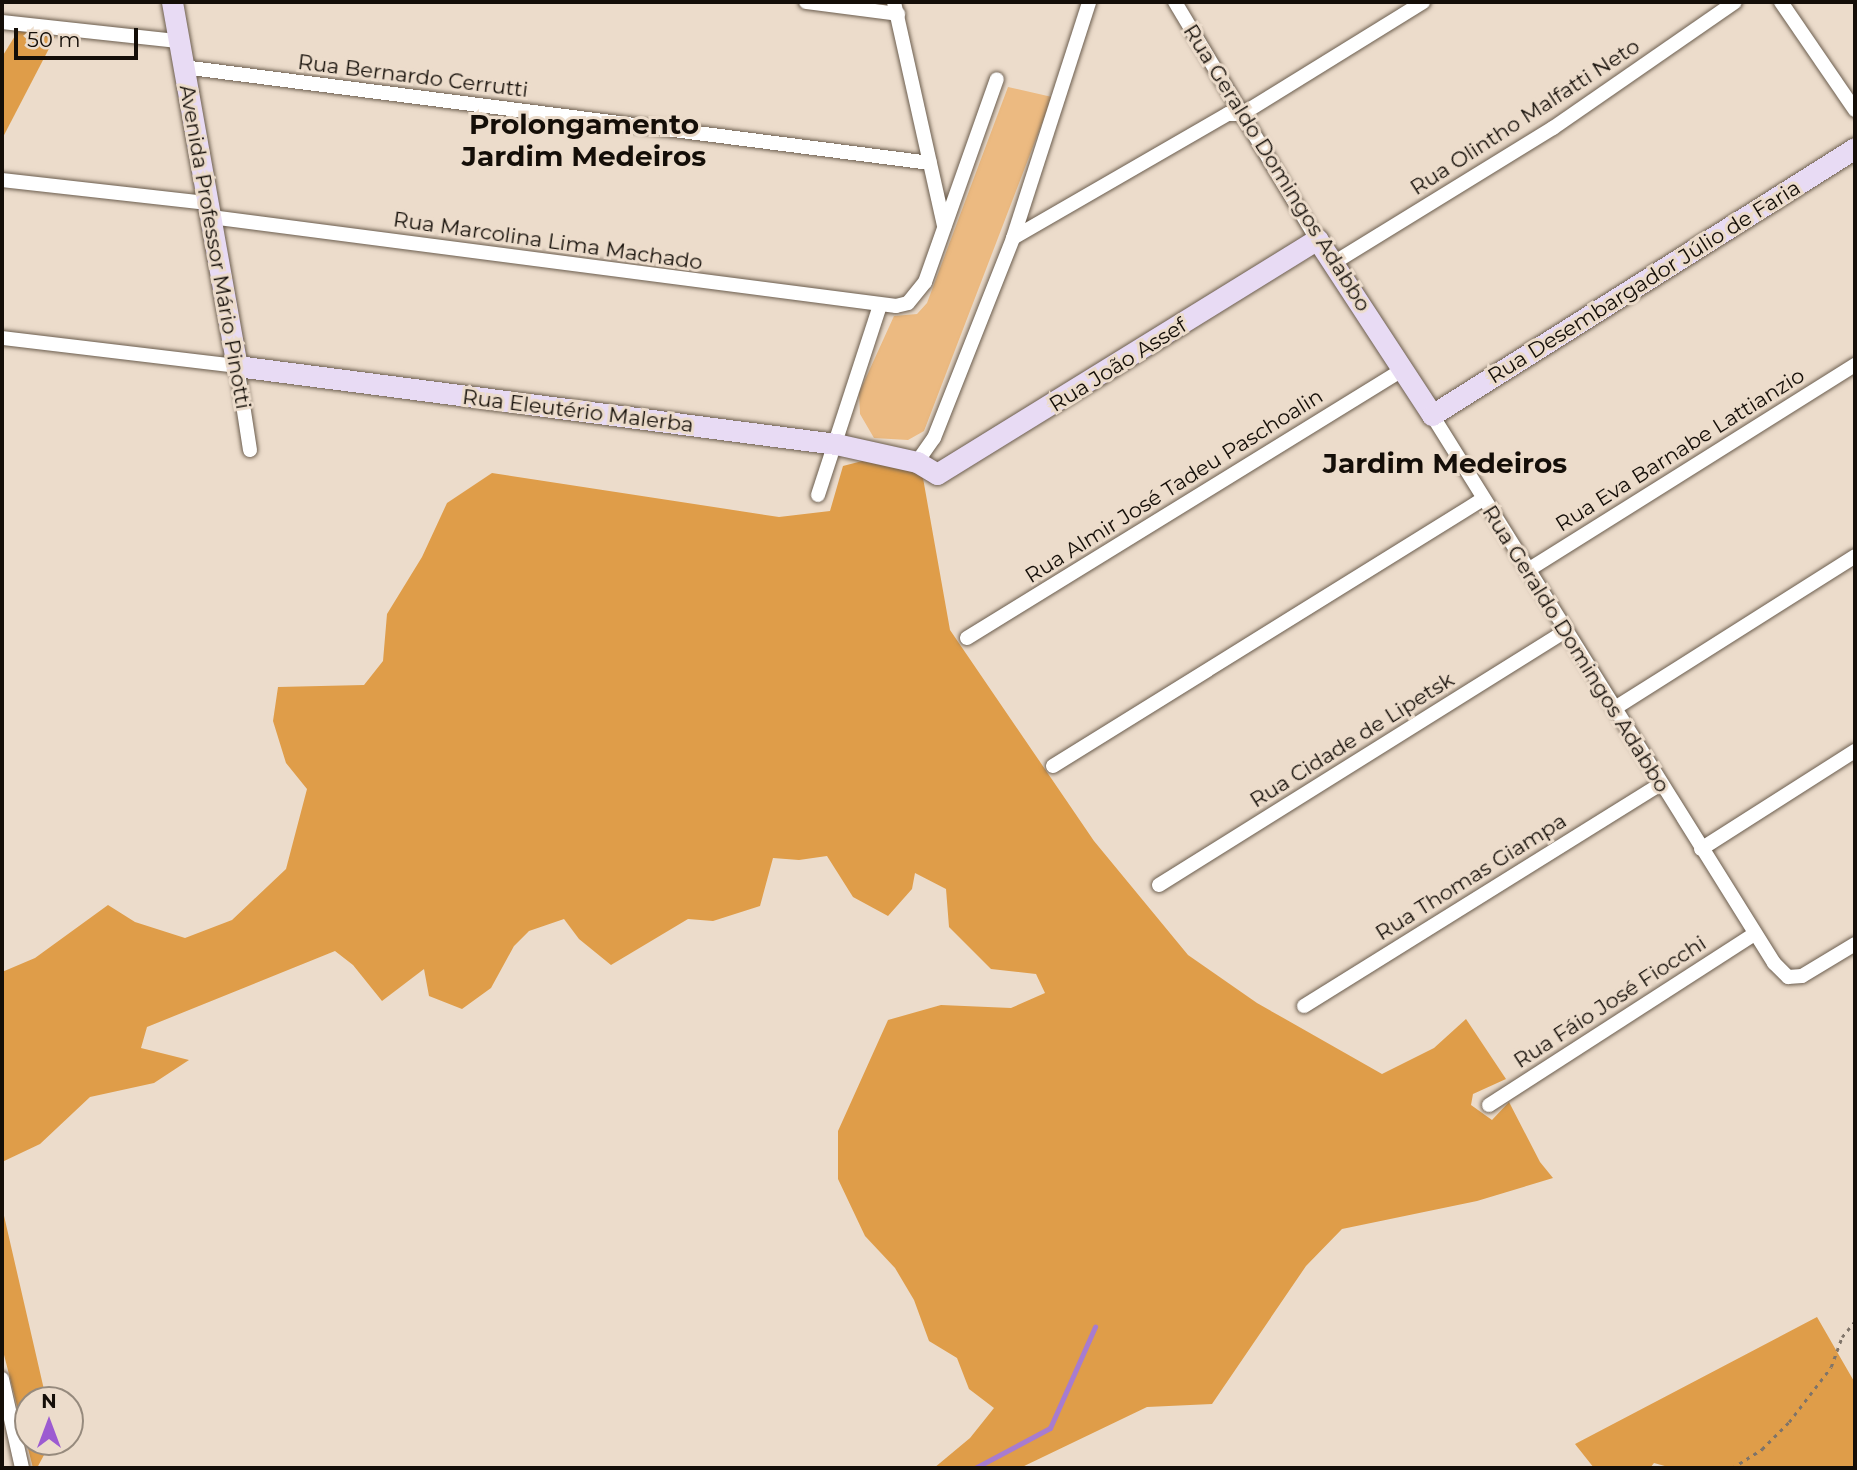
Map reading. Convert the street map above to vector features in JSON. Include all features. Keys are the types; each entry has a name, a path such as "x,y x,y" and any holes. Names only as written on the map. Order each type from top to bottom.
{"street":[{"name":"Avenida Professor Mário Pinotti","path":"172,2 250,450"},
{"path":"806,2 896,8 944,226"},
{"path":"917,462 934,438 1013,238 1089,2"},
{"name":"Rua Geraldo Domingos Adabbo","path":"1175,2 1317,239 1335,262 1432,415 1754,934 1783,973 1802,976 1855,944"},
{"path":"1013,238 1228,114 1242,114 1423,2"},
{"name":"Rua Olintho Malfatti Neto","path":"1335,262 1553,128 1735,2"},
{"path":"1781,2 1855,110"},
{"path":"2,22 178,41"},
{"name":"Rua Bernardo Cerrutti","path":"183,67 930,163"},
{"name":"Rua Marcolina Lima Machado","path":"2,180 880,305 908,303 917,293 944,226 997,79"},
{"name":"Rua Desembargador Júlio de Faria","path":"1432,415 1855,148"},
{"name":"Rua João Assef","path":"917,462 931,473 942,474 1317,239"},
{"path":"818,495 880,305"},
{"path":"2,338 237,366"},
{"name":"Rua Eva Barnabe Lattianzio","path":"1528,570 1855,365"},
{"name":"Rua Eleutério Malerba","path":"237,366 836,444 917,462"},
{"name":"Rua Almir José Tadeu Paschoalin","path":"967,638 1402,370"},
{"path":"1053,766 1483,499"},
{"path":"1615,708 1855,556"},
{"name":"Rua Cidade de Lipetsk","path":"1160,885 1566,631"},
{"path":"1702,849 1855,751"},
{"name":"Rua Thomas Giampa","path":"1304,1006 1660,784"},
{"name":"Rua Fáio José Fiocchi","path":"1489,1105 1754,934"},
{"path":"2,1379 22,1468"}],"path":[{"path":"1732,1468 1762,1449 1789,1422 1831,1367 1842,1337 1855,1321"}],"shaded area":[{"path":"18,31 55,37 2,139 2,57"},
{"path":"1008,87 1052,97 924,431 908,440 874,438 860,414 859,393 894,316 917,314 927,303"},
{"path":"866,460 903,465 923,478 950,630 1094,841 1188,955 1257,1003 1382,1074 1434,1048 1466,1019 1506,1079 1473,1094 1471,1105 1492,1120 1509,1102 1540,1162 1553,1178 1477,1201 1342,1229 1306,1266 1212,1404 1147,1407 1020,1468 934,1468 970,1438 994,1408 969,1389 957,1358 929,1341 914,1300 895,1268 865,1236 838,1179 838,1131 888,1020 941,1005 1011,1008 1045,993 1036,974 991,969 949,927 946,889 915,873 912,889 888,916 853,897 827,856 799,860 773,858 760,906 713,921 688,919 611,965 579,939 564,919 529,931 514,946 491,988 462,1009 429,996 424,969 382,1001 353,965 335,951 147,1027 141,1048 189,1060 154,1083 90,1097 40,1144 2,1162 2,972 35,958 108,905 135,922 185,938 232,920 286,869 307,789 286,763 273,721 278,687 364,685 383,661 387,614 422,557 447,503 492,473 779,517 830,511 843,466"},
{"path":"2,1207 43,1386 14,1386 14,1394 2,1347"},
{"path":"1817,1317 1855,1383 1855,1468 1672,1468 1654,1463 1650,1468 1594,1468 1575,1444"},
{"path":"30,1456 43,1456 37,1468 33,1468"}],"waterway":[{"path":"975,1468 1050,1428 1095,1327"}],"district":[{"name":"Prolongamento Jardim Medeiros","path":"584,140"},
{"name":"Jardim Medeiros","path":"1445,463"}]}
